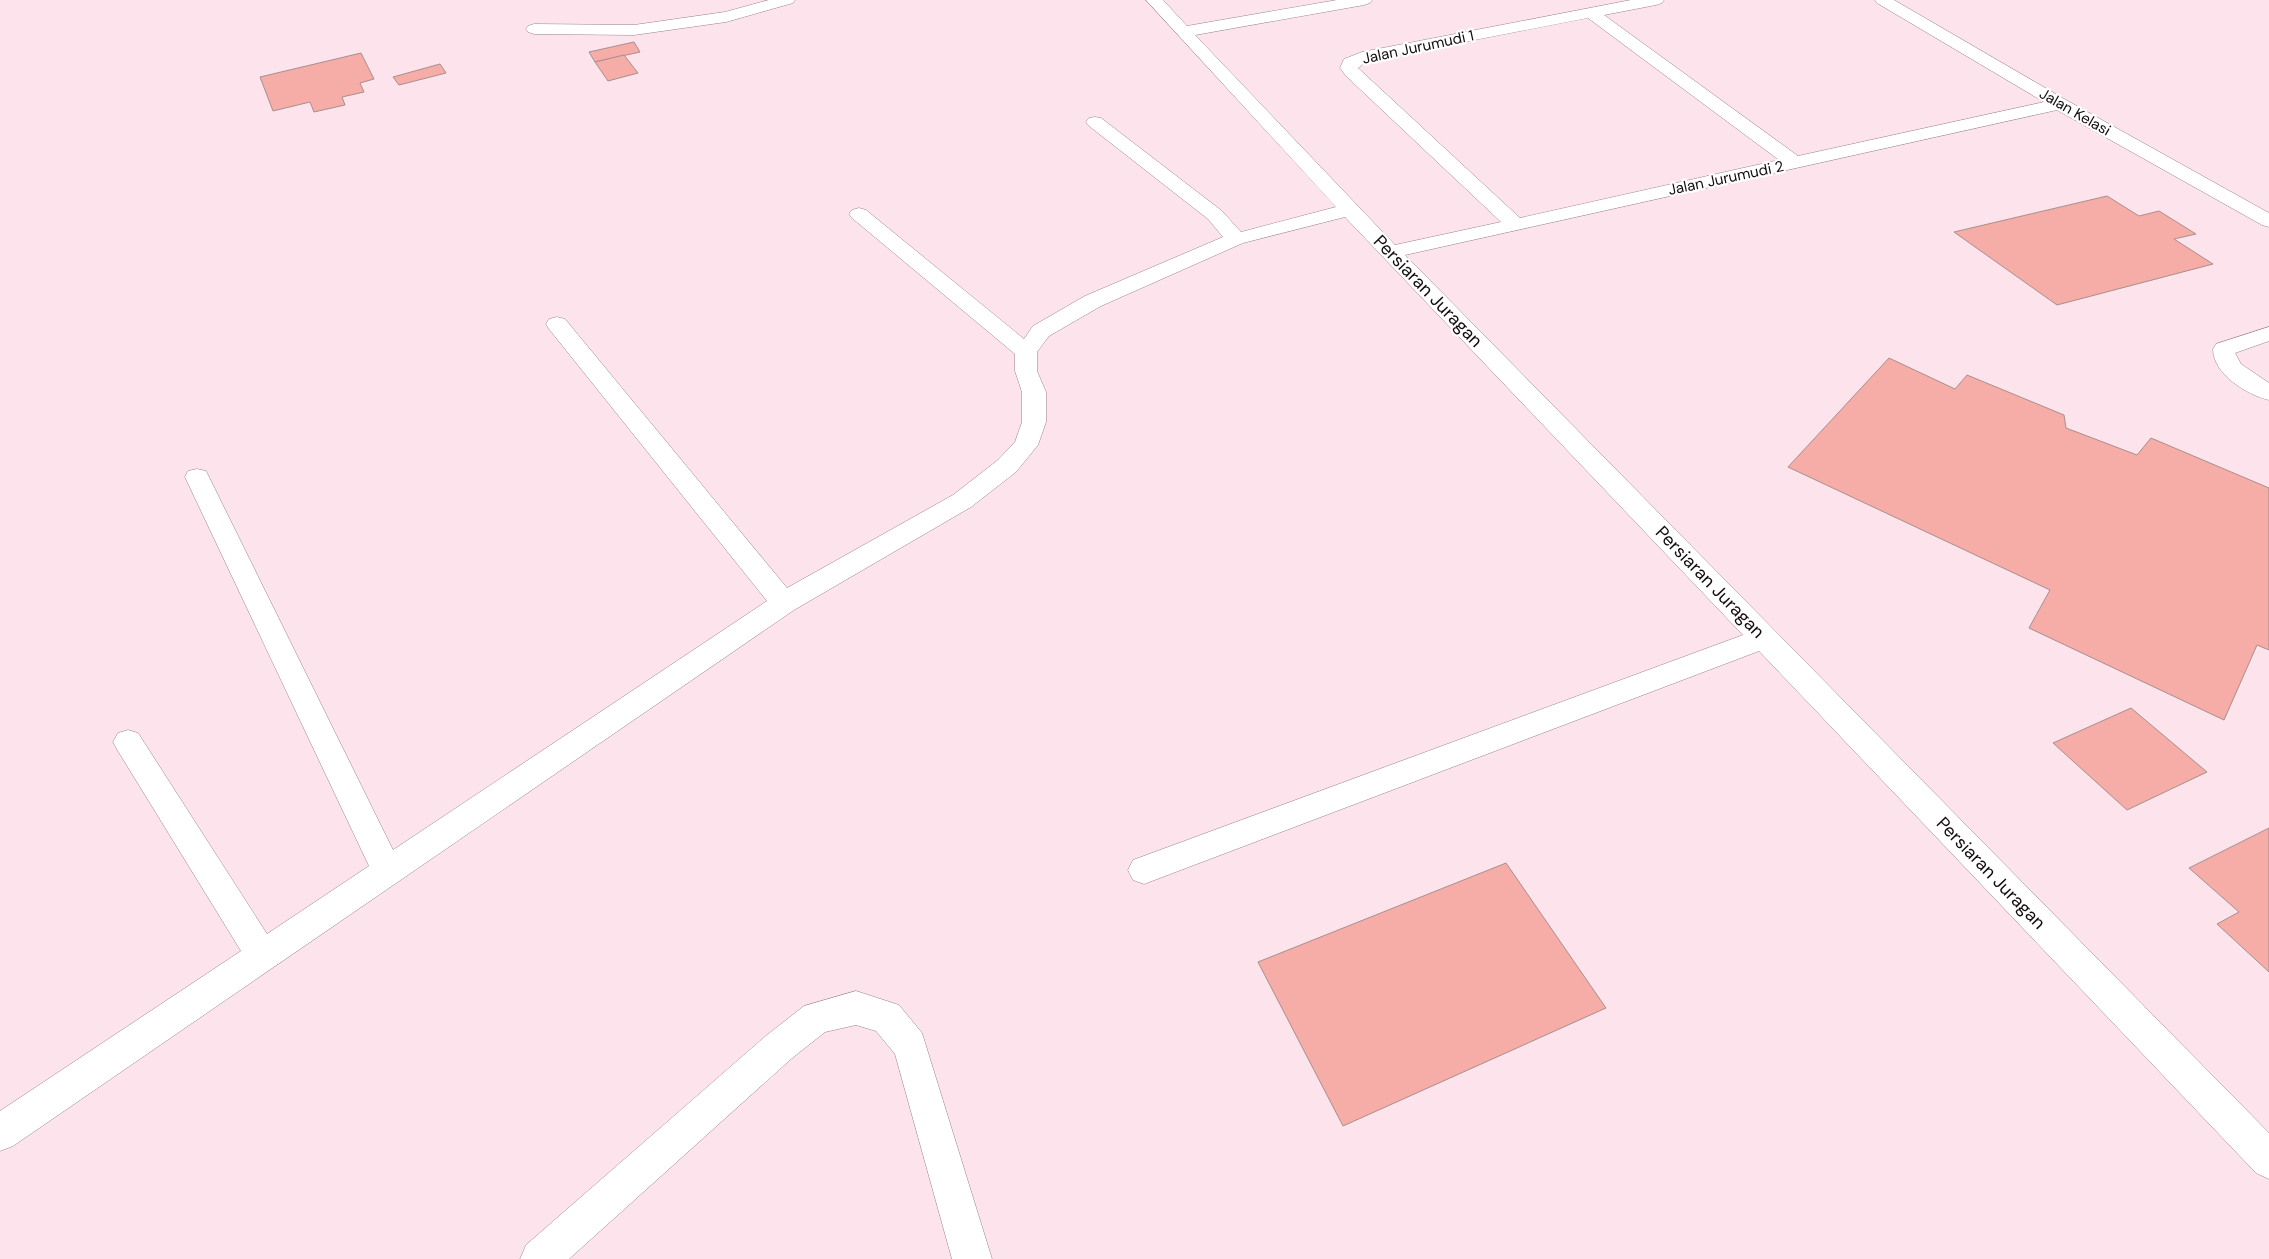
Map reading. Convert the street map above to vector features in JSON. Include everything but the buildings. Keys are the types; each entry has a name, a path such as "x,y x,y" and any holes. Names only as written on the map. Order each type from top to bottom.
{"street":[{"path":"534,29 634,30 726,17 787,0"},
{"name":"Persiaran Juragan","path":"1154,0 1349,210 2269,1160"},
{"path":"1183,32 1258,12 1364,0"},
{"name":"Jalan Jurumudi 1","path":"1515,224 1352,72 1349,68 1350,63 1362,57 1656,0"},
{"name":"Jalan Kelasi","path":"1883,0 2060,104 2269,221"},
{"path":"1591,12 1795,163"},
{"name":"Jalan Jurumudi 2","path":"1391,252 2060,104"},
{"path":"1095,122 1215,215 1236,238"},
{"path":"0,1133 784,603 962,501 1008,466 1026,445 1034,422 1034,392 1026,371 1026,352 1040,331 1093,301 1236,238 1349,210"},
{"path":"859,214 1026,352"},
{"path":"557,324 784,603"},
{"path":"2269,334 2232,345 2224,349 2223,355 2227,363 2236,371 2269,393"},
{"path":"197,477 387,871"},
{"path":"1144,870 1764,638"},
{"path":"128,742 262,955"},
{"path":"540,1259 779,1047 816,1018 856,1008 887,1017 910,1045 972,1259"}]}
